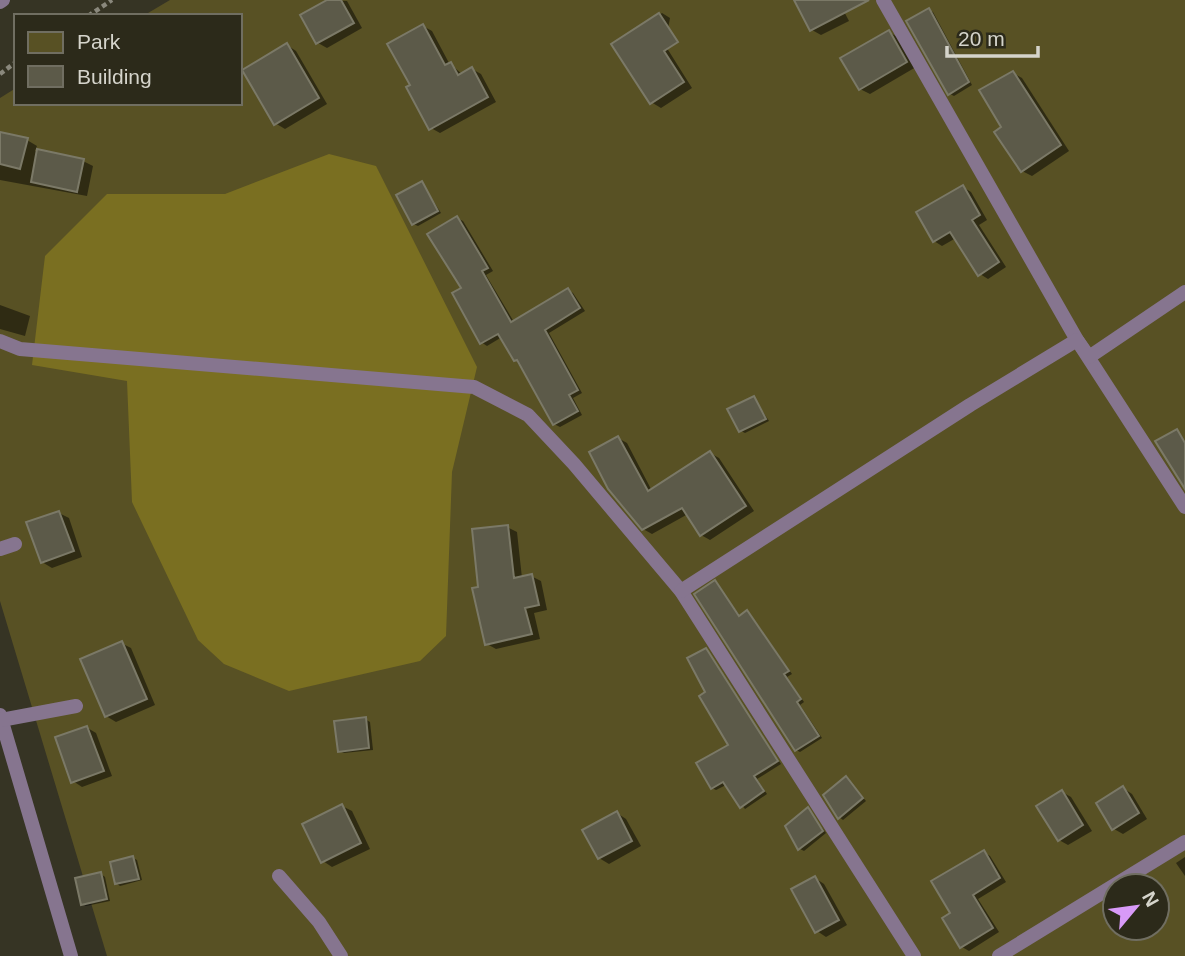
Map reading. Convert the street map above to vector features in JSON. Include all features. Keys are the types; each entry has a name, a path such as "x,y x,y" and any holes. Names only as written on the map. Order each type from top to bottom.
{"lane":[{"path":"883,0 1077,340 1185,507"},
{"path":"1089,356 1185,292"},
{"path":"681,591 970,405 1077,340"},
{"path":"0,341 20,349 474,387 528,415 574,464 681,591 914,956"},
{"path":"0,549 15,544"},
{"path":"71,956 1,718 76,706"},
{"path":"999,956 1185,842"},
{"path":"279,876 319,922 341,956"}],"path":[{"path":"91,14 112,0"}],"green space":[{"path":"170,0 1185,0 1185,956 107,956 0,601 0,98 14,89 14,105 242,105 242,14 146,14"}],"shaded area":[{"path":"329,154 376,166 477,367 452,472 446,636 420,661 289,691 224,664 198,640 132,502 127,381 32,365 45,256 107,194 225,194"}],"building":[{"path":"327,0 341,0 354,23 316,44 300,15"},
{"path":"794,0 869,0 810,31"},
{"path":"929,8 969,82 948,95 906,21"},
{"path":"659,13 678,42 664,51 684,82 650,104 611,44"},
{"path":"423,24 445,65 451,62 458,75 472,67 488,97 429,130 406,87 410,85 387,44"},
{"path":"889,30 907,62 859,90 840,58"},
{"path":"287,43 319,98 274,125 242,70"},
{"path":"1013,71 1061,145 1021,172 994,132 1001,127 979,90"},
{"path":"0,132 28,138 20,169 0,164"},
{"path":"37,149 84,159 77,192 31,182"},
{"path":"422,181 438,211 412,225 396,195"},
{"path":"963,185 980,215 972,220 999,262 978,276 950,232 933,242 916,212"},
{"path":"457,216 488,268 482,271 511,322 568,288 580,308 545,330 578,390 569,395 578,411 553,425 517,360 514,361 498,334 480,344 452,293 461,288 427,234"},
{"path":"754,396 766,419 739,432 727,409"},
{"path":"1177,429 1185,443 1185,489 1155,441"},
{"path":"618,436 648,491 710,451 746,506 700,536 682,508 642,530 608,489 589,452"},
{"path":"59,511 74,551 41,563 26,522"},
{"path":"508,525 514,578 532,574 539,605 525,608 532,634 485,645 472,588 478,587 472,529"},
{"path":"715,580 739,616 747,610 789,671 784,674 801,699 797,702 819,736 795,751 694,594"},
{"path":"122,641 147,699 105,717 80,659"},
{"path":"706,648 778,761 754,776 764,791 740,808 723,782 711,789 696,763 728,745 699,696 705,692 687,658"},
{"path":"366,717 369,748 338,752 334,721"},
{"path":"87,726 104,771 71,783 55,737"},
{"path":"846,776 863,798 838,819 823,795"},
{"path":"1123,786 1139,813 1112,830 1096,803"},
{"path":"1062,790 1083,825 1058,841 1036,806"},
{"path":"342,804 361,843 321,863 302,824"},
{"path":"808,807 823,831 798,850 785,826"},
{"path":"617,811 632,841 598,859 582,830"},
{"path":"984,850 1000,878 973,895 993,928 960,948 942,918 950,913 931,881"},
{"path":"133,856 139,879 115,884 110,862"},
{"path":"101,872 107,899 81,905 75,878"},
{"path":"815,876 839,920 815,933 791,889"}]}
